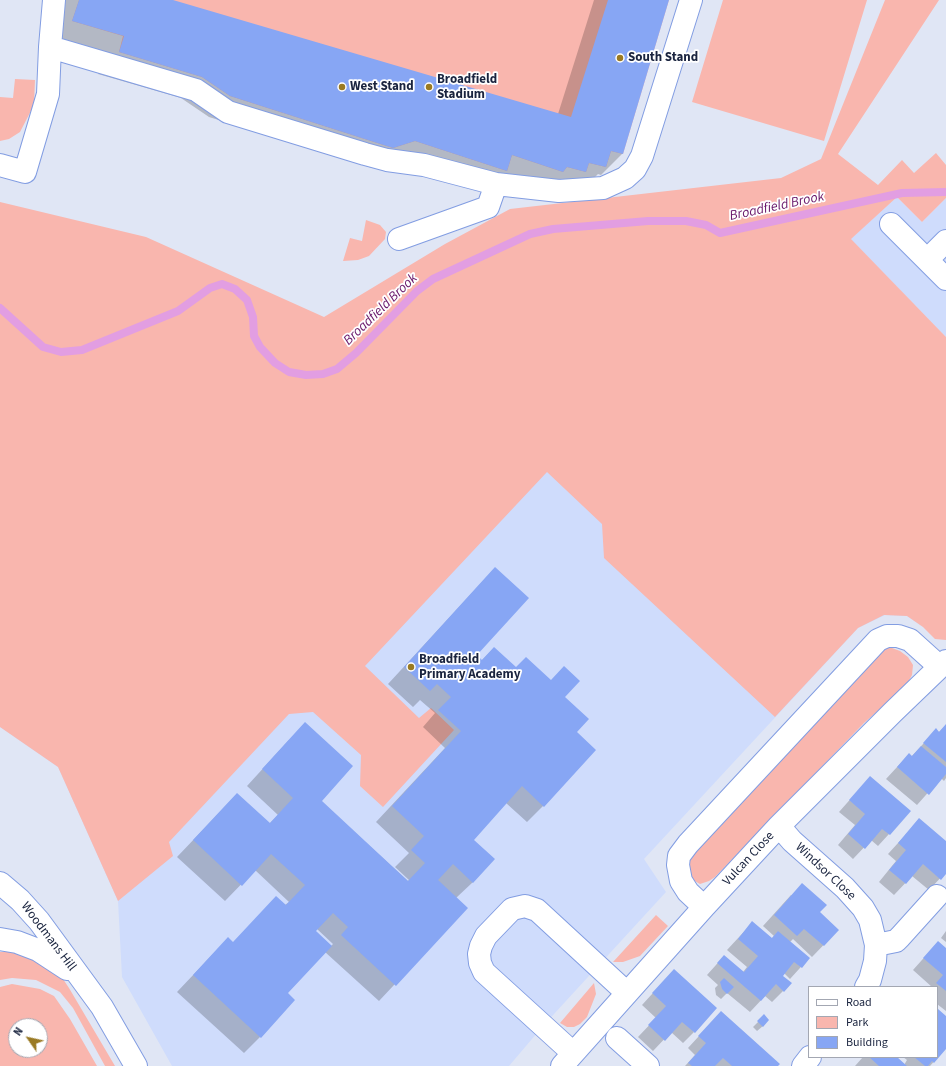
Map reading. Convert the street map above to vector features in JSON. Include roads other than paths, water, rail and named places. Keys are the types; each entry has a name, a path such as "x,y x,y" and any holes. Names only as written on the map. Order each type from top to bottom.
{"street":[{"path":"0,165 24,172 48,94 54,0"},
{"path":"50,47 196,90 228,112 365,154 424,165 496,184 560,191 583,191 603,188 615,184 635,169 642,156 691,0"},
{"path":"399,239 488,207 496,184"},
{"path":"891,224 946,279"},
{"path":"927,260 946,241"},
{"path":"704,907 688,892 681,881 678,865 679,856 688,844 878,640 887,636 898,636 910,640 943,664"},
{"name":"Vulcan Close","path":"568,1060 704,907 779,826 856,748 943,664"},
{"name":"Windsor Close","path":"779,826 792,841 845,888 863,908 870,920 876,945 875,961 870,980 867,986"},
{"name":"Woodmans Hill","path":"0,883 20,900 39,921 78,977 102,1008 136,1066"},
{"path":"876,945 896,941 943,890"},
{"path":"568,1060 484,972 480,963 479,954 486,936 512,909 518,906 525,906 536,910 627,993"},
{"name":"Woodmans Hill","path":"0,938 17,942 38,950 78,977"},
{"path":"617,1038 648,1066"},
{"path":"803,1066 809,1058"}],"waterway":[{"name":"Broadfield Brook","path":"0,308 43,347 61,352 82,350 178,311 210,288 222,284 235,289 247,300 253,317 254,336 260,347 275,363 289,372 306,375 323,374 337,369 356,353 417,291 433,279 530,234 553,229 648,221 686,221 706,225 720,233 902,193 946,192"}],"place":[{"name":"South Stand","path":"620,58"},
{"name":"West Stand","path":"342,87"},
{"name":"Broadfield Stadium","path":"429,87"},
{"name":"Broadfield Primary Academy","path":"411,667"}]}
